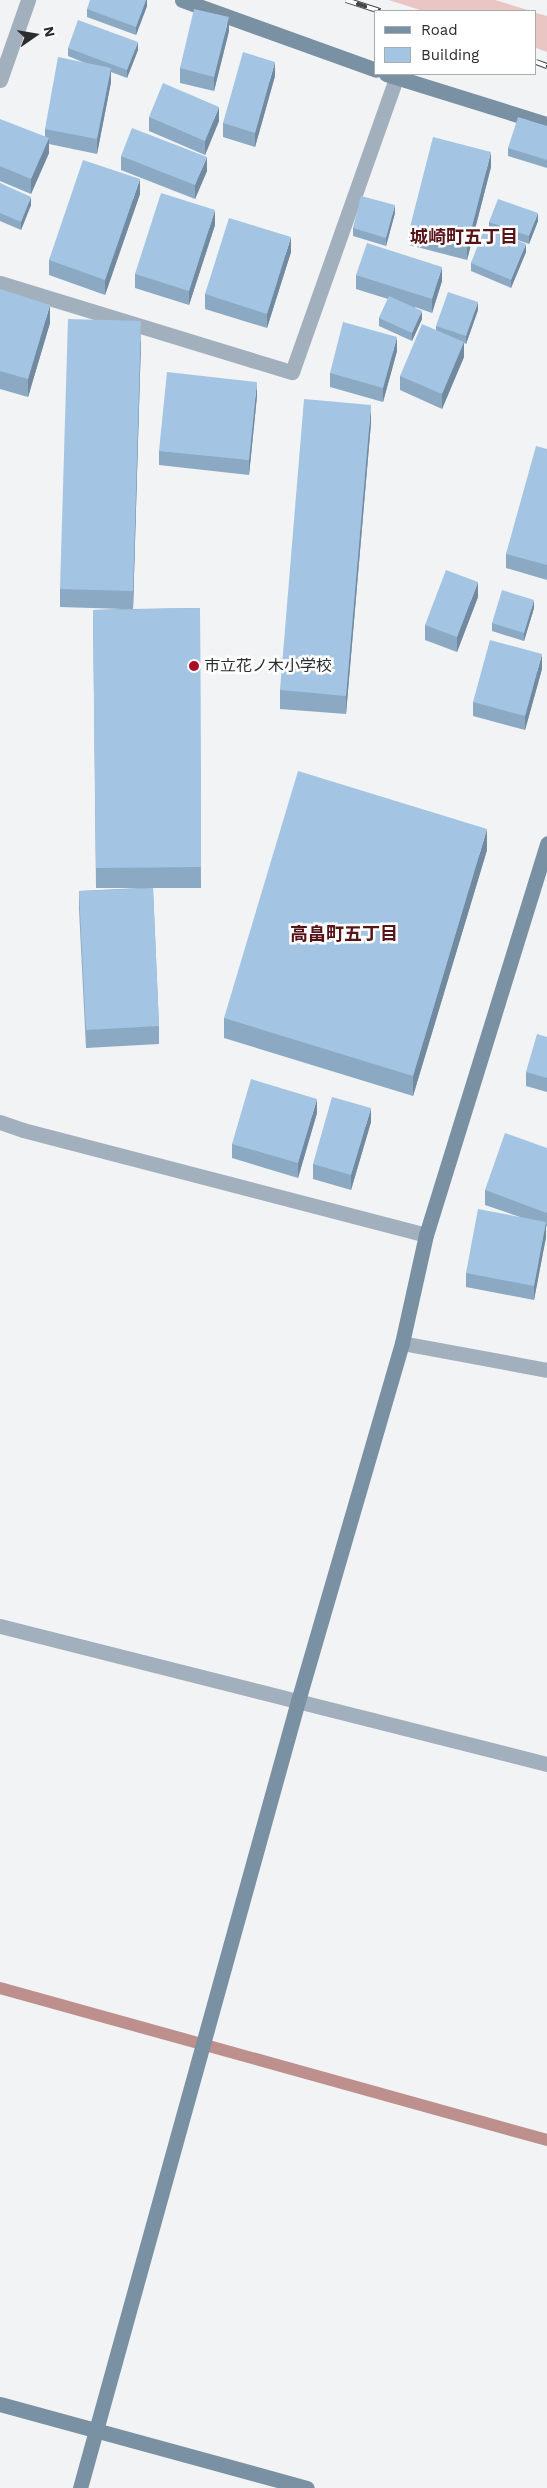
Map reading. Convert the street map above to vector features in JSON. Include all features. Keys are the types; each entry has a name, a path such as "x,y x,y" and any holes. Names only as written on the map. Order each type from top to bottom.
{"street":[{"path":"0,80 28,0"},
{"path":"182,0 374,69"},
{"path":"0,283 292,372 391,76 547,124"},
{"path":"80,2488 298,1701 402,1343 426,1235 547,843"},
{"path":"0,1122 24,1130 426,1235"},
{"path":"402,1343 547,1370"},
{"path":"0,1626 547,1764"},
{"path":"0,2404 308,2488"}],"shaded area":[{"path":"389,0 495,0 528,10 420,10"},
{"path":"537,13 547,16 547,52 537,48"}],"building":[{"path":"90,0 146,0 136,27 87,9"},
{"path":"194,9 229,17 214,77 180,68"},
{"path":"78,20 138,42 127,70 68,48"},
{"path":"243,52 275,62 255,133 223,123"},
{"path":"58,57 111,68 97,139 45,129"},
{"path":"163,83 219,107 205,141 149,117"},
{"path":"518,117 547,126 547,160 508,148"},
{"path":"0,119 49,138 31,179 0,166"},
{"path":"132,128 207,157 195,185 121,156"},
{"path":"433,137 491,152 467,246 409,231"},
{"path":"83,160 140,179 105,280 49,260"},
{"path":"0,183 31,197 21,222 0,213"},
{"path":"161,193 215,210 189,291 135,274"},
{"path":"361,196 395,205 386,238 353,228"},
{"path":"498,199 538,213 529,236 489,222"},
{"path":"229,218 291,237 267,314 205,294"},
{"path":"485,227 526,244 511,280 471,263"},
{"path":"367,243 442,267 432,299 356,275"},
{"path":"0,289 50,305 28,379 0,371"},
{"path":"448,292 478,302 466,336 436,326"},
{"path":"389,296 422,311 412,333 379,318"},
{"path":"68,319 141,321 133,591 60,589"},
{"path":"343,322 397,337 383,388 330,373"},
{"path":"422,324 464,342 442,394 400,376"},
{"path":"167,372 257,382 249,460 159,451"},
{"path":"304,399 371,405 346,696 280,690"},
{"path":"536,446 547,449 547,565 506,554"},
{"path":"446,570 478,582 457,637 425,625"},
{"path":"502,590 534,600 524,633 492,623"},
{"path":"200,608 201,867 96,868 93,610"},
{"path":"490,640 542,654 525,716 473,702"},
{"path":"298,771 487,829 413,1076 224,1018"},
{"path":"153,888 159,1026 86,1030 79,891"},
{"path":"537,1034 547,1037 547,1078 526,1072"},
{"path":"251,1079 317,1099 298,1163 232,1144"},
{"path":"332,1097 371,1108 351,1175 313,1164"},
{"path":"505,1133 547,1148 547,1213 485,1190"},
{"path":"478,1209 546,1222 534,1286 466,1273"}],"waterway":[{"path":"0,1988 547,2140"}],"railway":[{"path":"346,0 377,10"},
{"path":"537,62 547,66"}],"place":[{"name":"市立花ノ木小学校","path":"194,666"}],"district":[{"name":"城崎町五丁目","path":"464,237"},
{"name":"高畠町五丁目","path":"344,934"}]}
